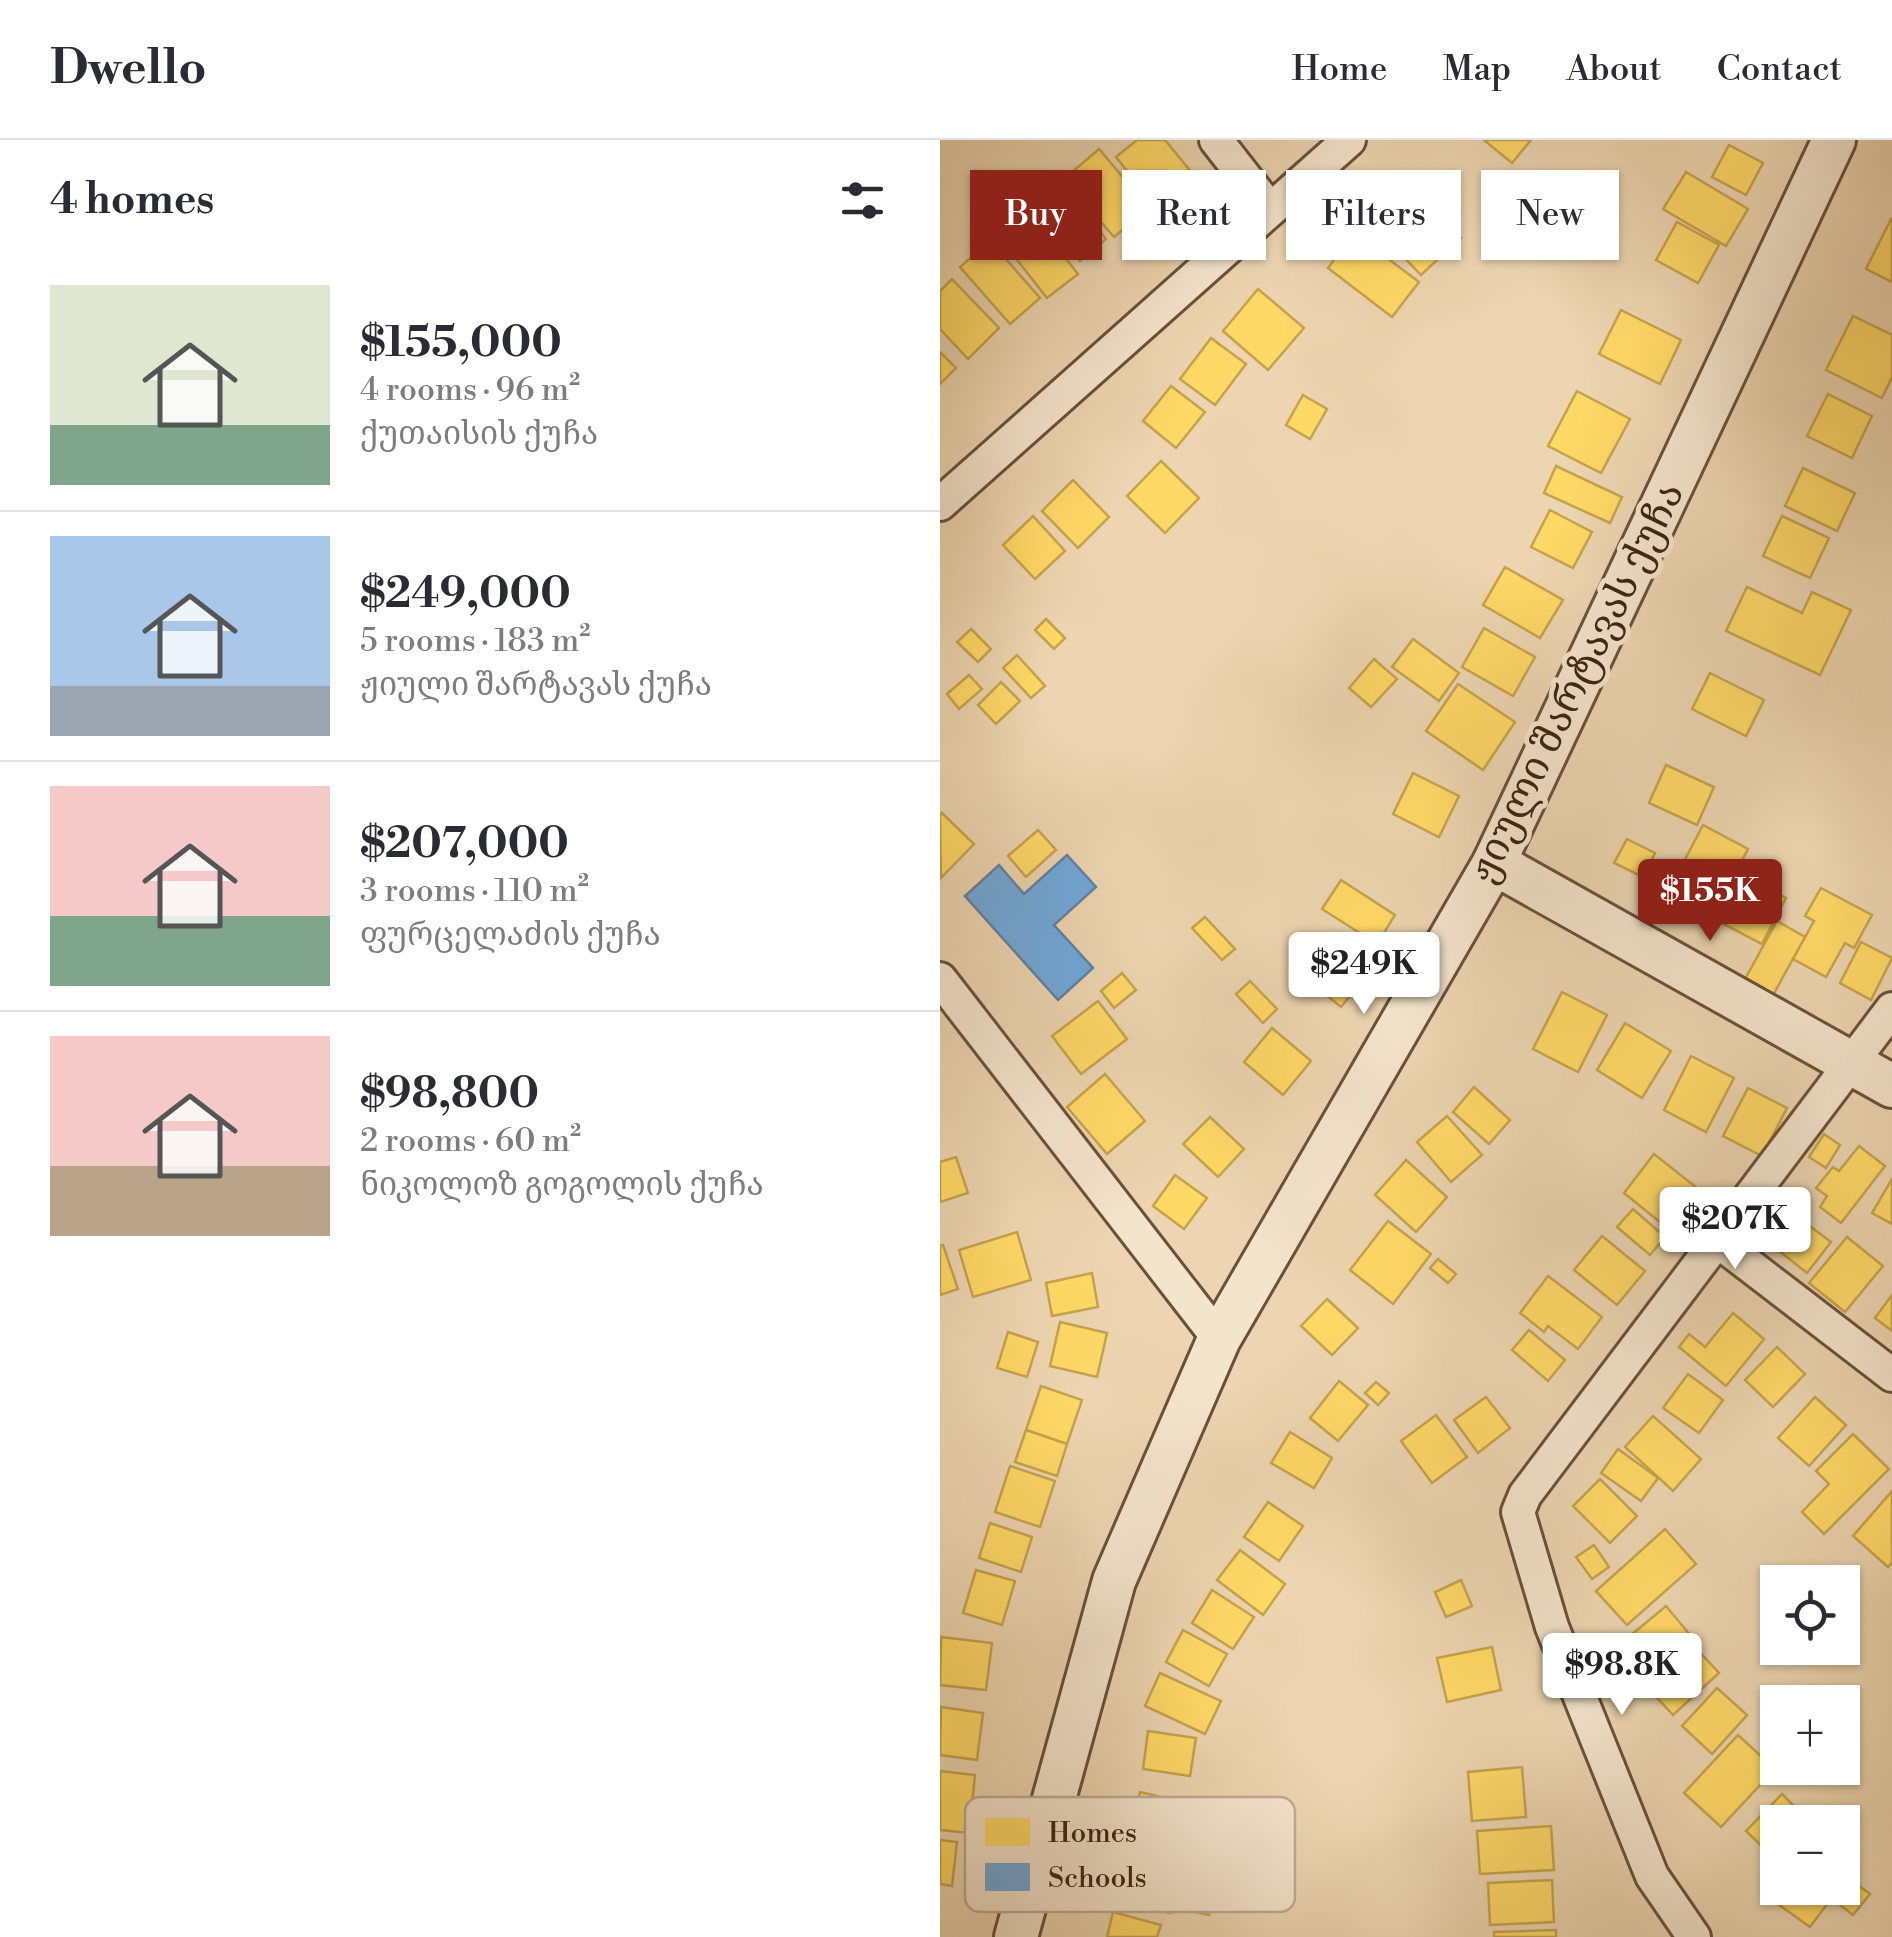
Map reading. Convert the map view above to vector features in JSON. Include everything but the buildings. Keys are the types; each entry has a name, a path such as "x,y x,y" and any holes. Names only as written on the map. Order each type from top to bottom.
{"street":[{"path":"1216,140 1269,208"},
{"path":"940,504 1349,140"},
{"name":"ჟიული შარტავას ქუჩა","path":"1055,1797 1114,1581 1219,1339 1494,863 1834,140"},
{"path":"1494,863 1892,1086"},
{"path":"940,979 1219,1339"},
{"path":"1694,1937 1652,1876 1552,1627 1518,1512 1525,1495 1892,1009"},
{"path":"1719,1242 1892,1375"},
{"name":"ჟიული შარტავას ქუჩა","path":"1016,1937 1023,1912"}]}
